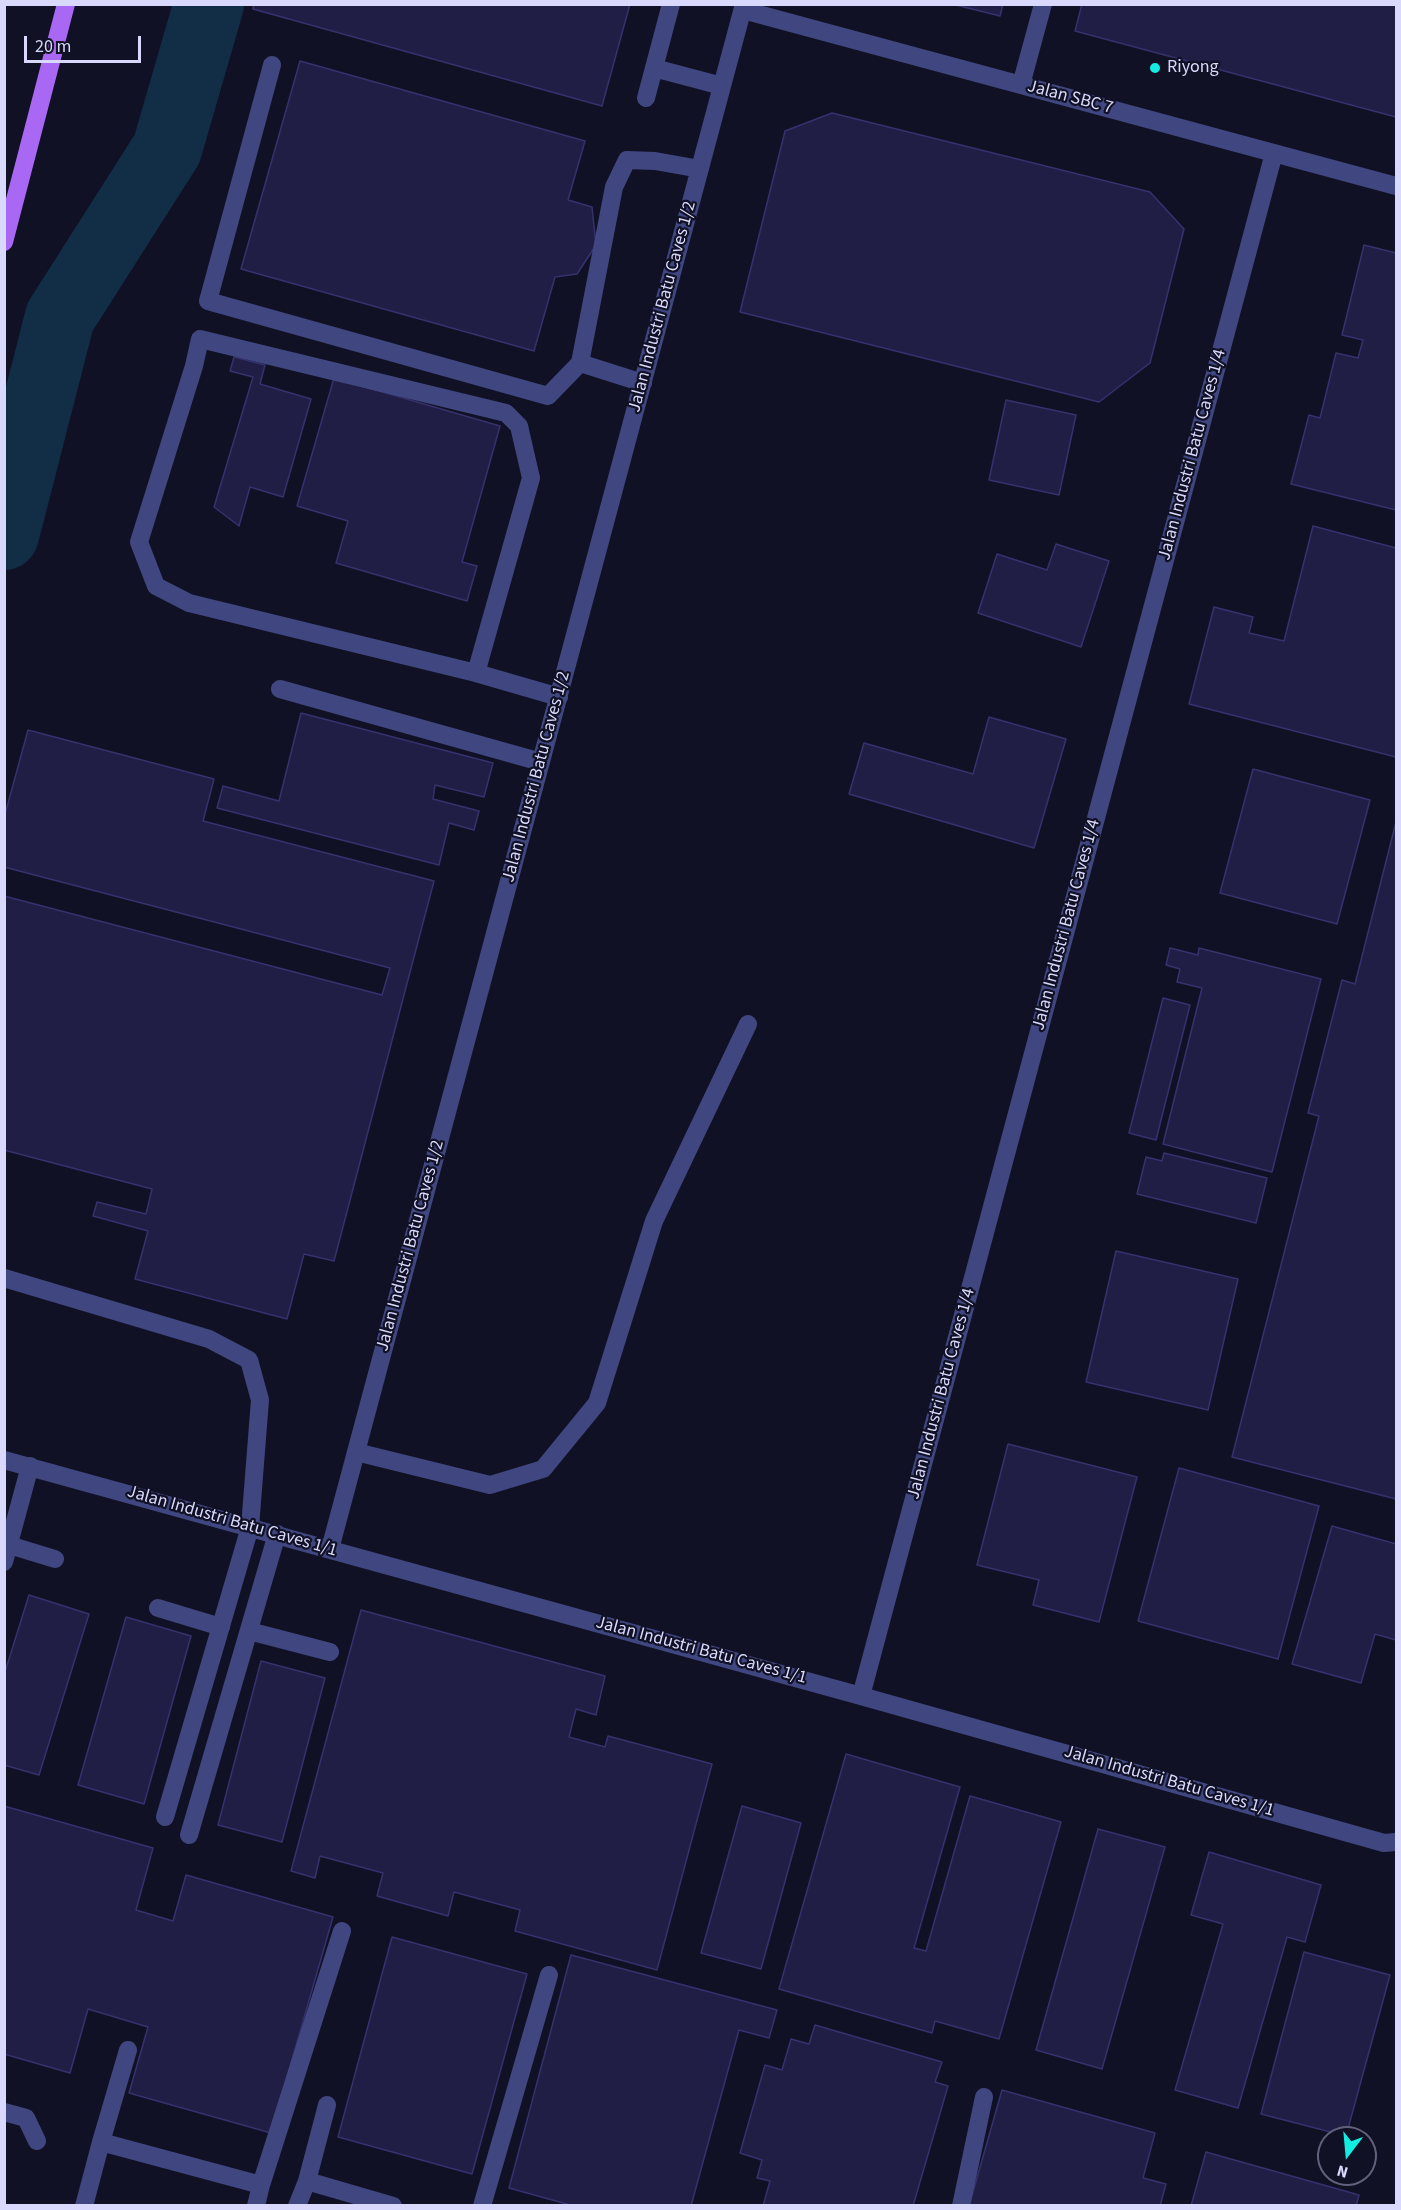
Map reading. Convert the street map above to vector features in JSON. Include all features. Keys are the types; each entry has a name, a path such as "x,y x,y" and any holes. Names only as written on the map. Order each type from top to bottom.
{"main road":[{"path":"4,242 66,4"}],"street":[{"path":"646,98 671,4"},
{"path":"1021,85 1042,4"},
{"name":"Jalan SBC 7","path":"743,7 1396,186"},
{"name":"Jalan Industri Batu Caves 1/2","path":"330,1549 743,7"},
{"path":"272,65 208,301 548,396 580,363 614,187 627,160 655,161 700,170"},
{"path":"654,68 722,86"},
{"name":"Jalan Industri Batu Caves 1/4","path":"861,1696 1274,153"},
{"path":"476,673 531,478 519,426 506,413 201,339 139,542 156,586 189,603 476,673 559,697"},
{"path":"580,363 643,382"},
{"path":"280,689 541,762"},
{"path":"356,1452 489,1485 543,1469 597,1403 654,1221 748,1024"},
{"path":"4,1278 209,1339 249,1360 260,1400 250,1527 165,1817"},
{"name":"Jalan Industri Batu Caves 1/1","path":"4,1460 1384,1843 1396,1842"},
{"path":"30,1466 7,1553 55,1559"},
{"path":"189,1835 277,1534"},
{"path":"158,1608 221,1627"},
{"path":"249,1631 330,1652"},
{"path":"256,2205 342,1931"},
{"path":"482,2205 549,1975"},
{"path":"84,2205 128,2050"},
{"path":"961,2205 984,2097"},
{"path":"297,2205 307,2181 327,2105"},
{"path":"4,2112 26,2118 37,2141"},
{"path":"101,2142 261,2185"},
{"path":"307,2181 393,2205"}],"building":[{"path":"254,4 630,4 602,106 253,9"},
{"path":"952,4 1003,4 1000,16"},
{"path":"1082,4 1396,4 1396,117 1075,31"},
{"path":"300,61 585,141 568,200 592,207 596,245 577,274 555,277 534,351 241,269"},
{"path":"832,113 1150,192 1184,229 1150,363 1099,402 740,312 785,131"},
{"path":"1364,245 1396,253 1396,510 1291,484 1309,415 1320,418 1336,353 1358,358 1363,340 1342,335"},
{"path":"234,357 265,365 260,384 311,399 283,497 250,487 239,526 214,507 253,377 230,371"},
{"path":"334,378 500,426 462,562 477,566 467,601 336,563 348,521 297,506"},
{"path":"1006,400 1076,415 1059,495 989,480"},
{"path":"1313,526 1396,548 1396,757 1189,704 1214,607 1253,617 1249,633 1284,641"},
{"path":"1056,544 1109,561 1081,647 978,613 997,554 1047,570"},
{"path":"301,713 493,763 484,797 435,785 433,799 479,811 474,830 449,823 439,865 217,808 223,786 279,801"},
{"path":"989,717 1066,739 1034,848 849,794 864,743 973,774"},
{"path":"28,730 214,779 203,821 434,881 334,1261 304,1254 287,1319 135,1279 148,1231 93,1216 97,1202 146,1214 152,1189 4,1150 4,896 382,995 390,968 4,867 4,818"},
{"path":"1253,769 1370,800 1337,924 1220,893"},
{"path":"1396,822 1396,1499 1232,1457 1319,1116 1308,1113 1342,980 1355,984"},
{"path":"1170,948 1198,955 1199,948 1321,979 1272,1172 1163,1144 1202,988 1177,982 1180,969 1166,965"},
{"path":"1163,998 1190,1005 1156,1140 1129,1133"},
{"path":"1164,1153 1267,1178 1256,1223 1137,1194 1146,1157 1162,1161"},
{"path":"1116,1251 1238,1279 1208,1410 1086,1382"},
{"path":"1008,1444 1137,1477 1099,1622 1033,1605 1039,1580 977,1565"},
{"path":"1179,1468 1319,1506 1278,1659 1138,1621"},
{"path":"1332,1526 1396,1544 1396,1640 1375,1634 1361,1683 1292,1664"},
{"path":"29,1595 89,1614 39,1775 4,1765 4,1675"},
{"path":"361,1610 605,1676 596,1715 576,1709 569,1737 605,1747 608,1736 712,1764 657,1970 515,1931 520,1910 454,1892 448,1916 377,1896 383,1873 320,1856 315,1878 291,1871"},
{"path":"126,1617 191,1636 144,1804 78,1785"},
{"path":"261,1661 325,1678 282,1842 218,1825"},
{"path":"846,1754 960,1787 914,1948 926,1951 970,1796 1061,1822 999,2039 935,2021 932,2033 779,1989"},
{"path":"4,1806 153,1848 136,1910 173,1921 186,1875 333,1917 271,2133 129,2093 148,2027 88,2009 70,2073 4,2054"},
{"path":"742,1806 801,1823 761,1969 701,1953"},
{"path":"1098,1829 1165,1847 1102,2069 1036,2050"},
{"path":"1209,1852 1321,1885 1305,1942 1287,1937 1238,2108 1175,2090 1223,1924 1191,1915"},
{"path":"392,1937 527,1974 472,2174 338,2137"},
{"path":"1304,1952 1390,1975 1349,2126 1317,2126 1317,2128 1261,2114"},
{"path":"571,1955 777,2010 769,2038 739,2030 691,2206 574,2206 509,2188"},
{"path":"815,2025 942,2062 935,2082 948,2086 913,2206 763,2206 770,2181 757,2178 762,2160 740,2153 765,2065 782,2070 791,2039 809,2044"},
{"path":"1002,2090 1155,2133 1143,2178 1166,2184 1160,2206 969,2206"},
{"path":"1206,2152 1317,2183 1317,2186 1327,2186 1359,2195 1356,2206 1191,2206"}],"waterway":[{"path":"4,535 60,317 167,149 209,4"}],"place":[{"name":"Riyong","path":"1155,68"}]}
